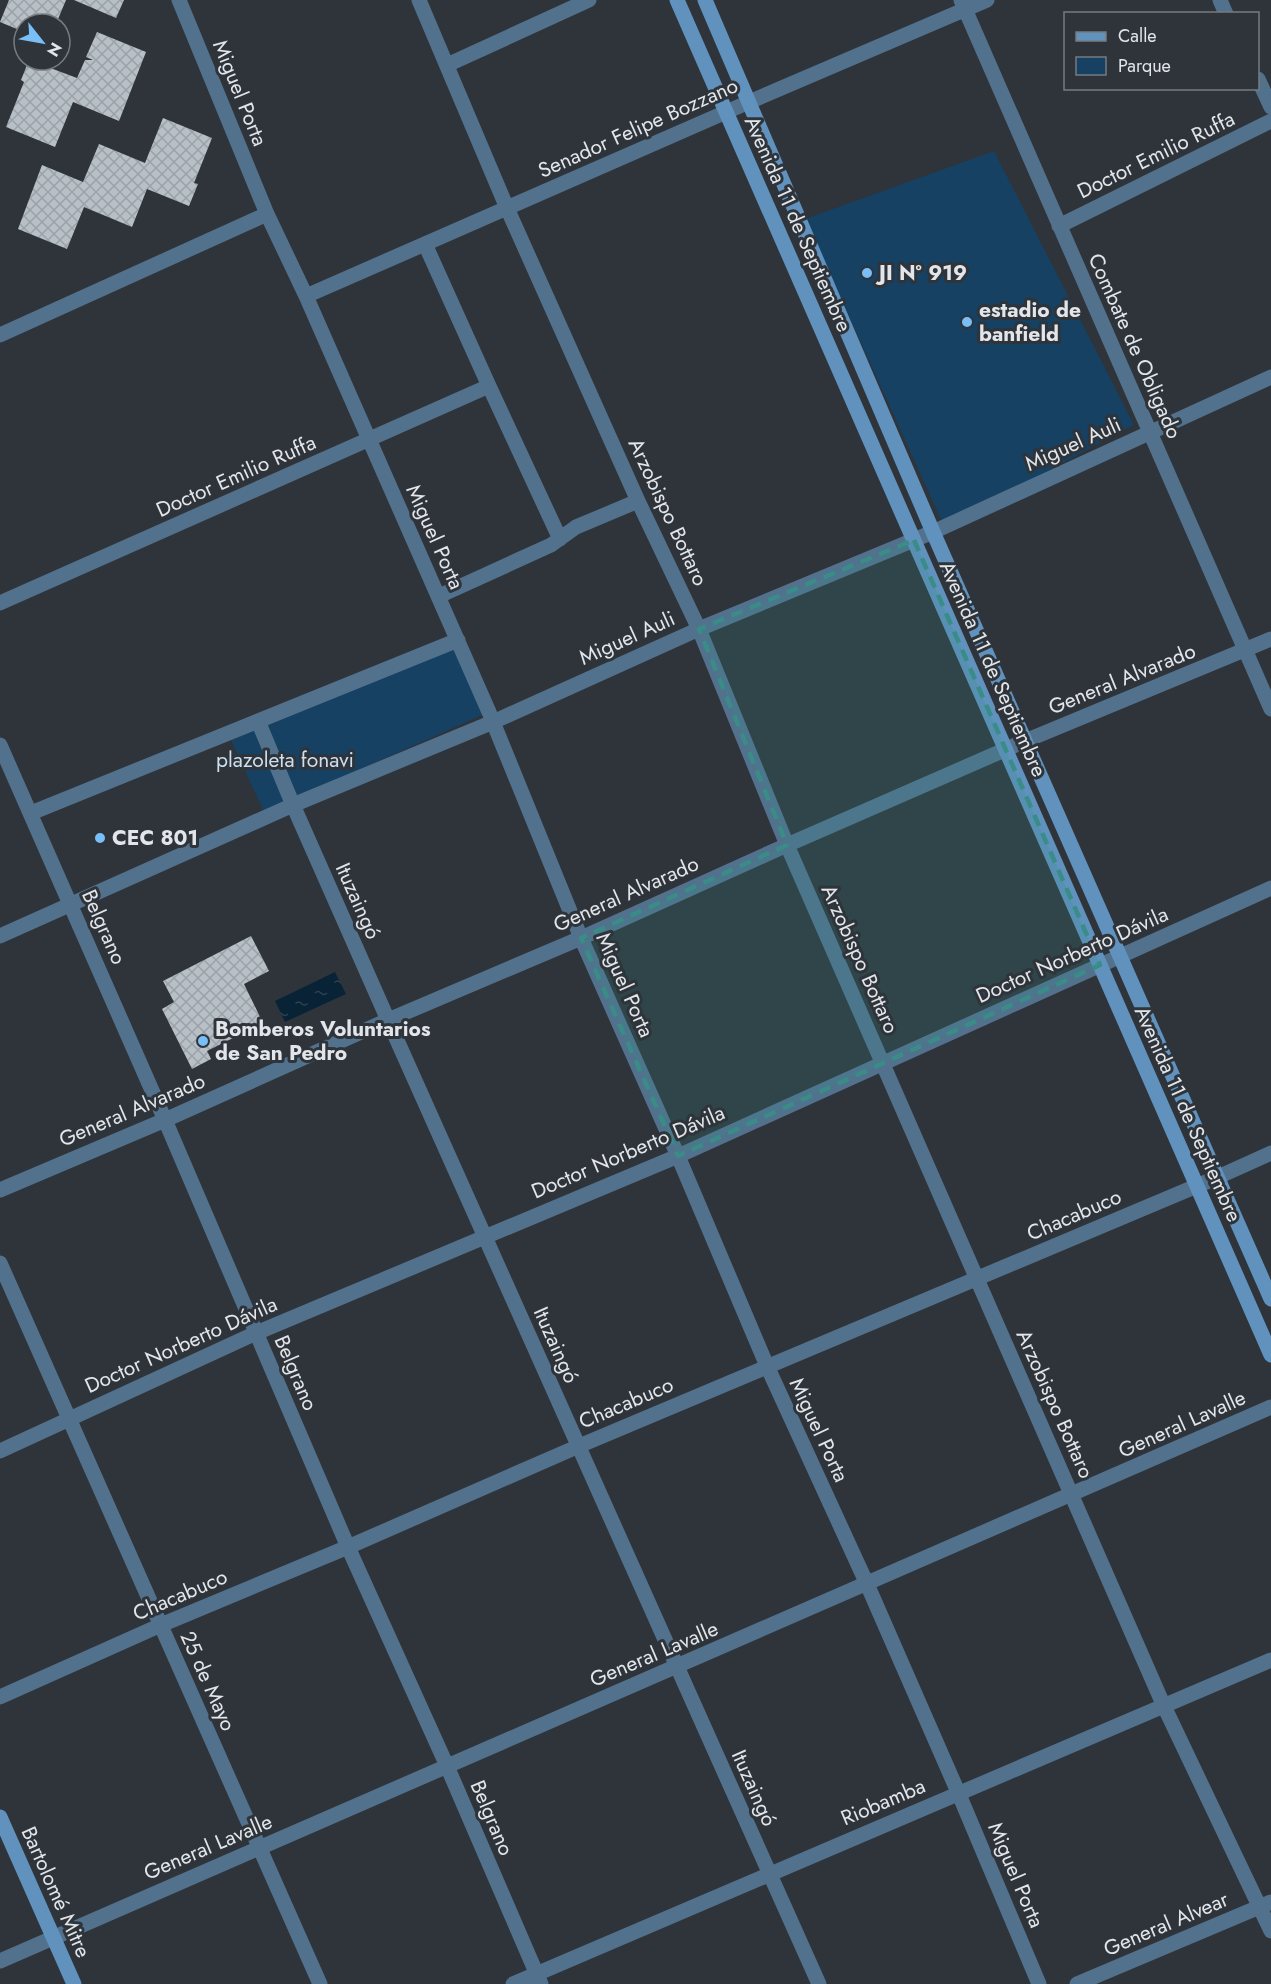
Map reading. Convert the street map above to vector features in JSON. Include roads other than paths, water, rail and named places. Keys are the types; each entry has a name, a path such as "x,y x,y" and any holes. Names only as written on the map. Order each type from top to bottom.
{"main road":[{"name":"Avenida 11 de Septiembre","path":"677,0 1271,1355"},
{"name":"Avenida 11 de Septiembre","path":"705,0 933,532 1271,1299"},
{"name":"Bartolomé Mitre","path":"0,1816 74,1984"}],"street":[{"name":"Miguel Porta","path":"179,0 267,214 306,296 458,640 581,938 678,1156 767,1366 867,1584 1040,1984"},
{"name":"Arzobispo Bottaro","path":"419,0 507,208 638,501 699,629 787,845 1163,1704 1266,1904 1271,1931"},
{"path":"447,64 589,0"},
{"name":"Senador Felipe Bozzano","path":"306,296 749,102 963,5 987,0"},
{"name":"Combate de Obligado","path":"963,5 1271,709"},
{"path":"1259,83 1271,107"},
{"name":"Doctor Emilio Ruffa","path":"1059,226 1271,121"},
{"path":"0,335 267,214"},
{"path":"425,244 560,539"},
{"name":"Miguel Auli","path":"0,936 293,805 493,722 699,629 933,532 1271,377"},
{"name":"Doctor Emilio Ruffa","path":"0,603 489,386"},
{"path":"438,596 551,546 576,528 638,501"},
{"name":"General Alvarado","path":"0,1190 581,938 1025,741 1271,639"},
{"path":"31,813 458,640"},
{"name":"Ituzaingó","path":"258,721 388,1020 819,1984"},
{"name":"Belgrano","path":"0,745 538,1979"},
{"name":"Doctor Norberto Dávila","path":"0,1451 256,1333 678,1156 1271,888"},
{"name":"Chacabuco","path":"0,1697 579,1446 1271,1153"},
{"name":"25 de Mayo","path":"0,1263 320,1984"},
{"name":"General Lavalle","path":"0,1960 1271,1407"},
{"name":"Riobamba","path":"513,1984 538,1979 958,1792 1271,1660"},
{"name":"General Alvear","path":"1077,1984 1266,1904"}],"water":[{"path":"335,972 346,994 285,1022 275,1001"}],"place":[{"name":"JI N° 919","path":"867,273"},
{"name":"estadio de banfield","path":"967,322"},
{"name":"CEC 801","path":"100,838"},
{"name":"Bomberos Voluntarios de San Pedro","path":"203,1041"}],"park label":[{"name":"plazoleta fonavi","path":"285,760"}]}
